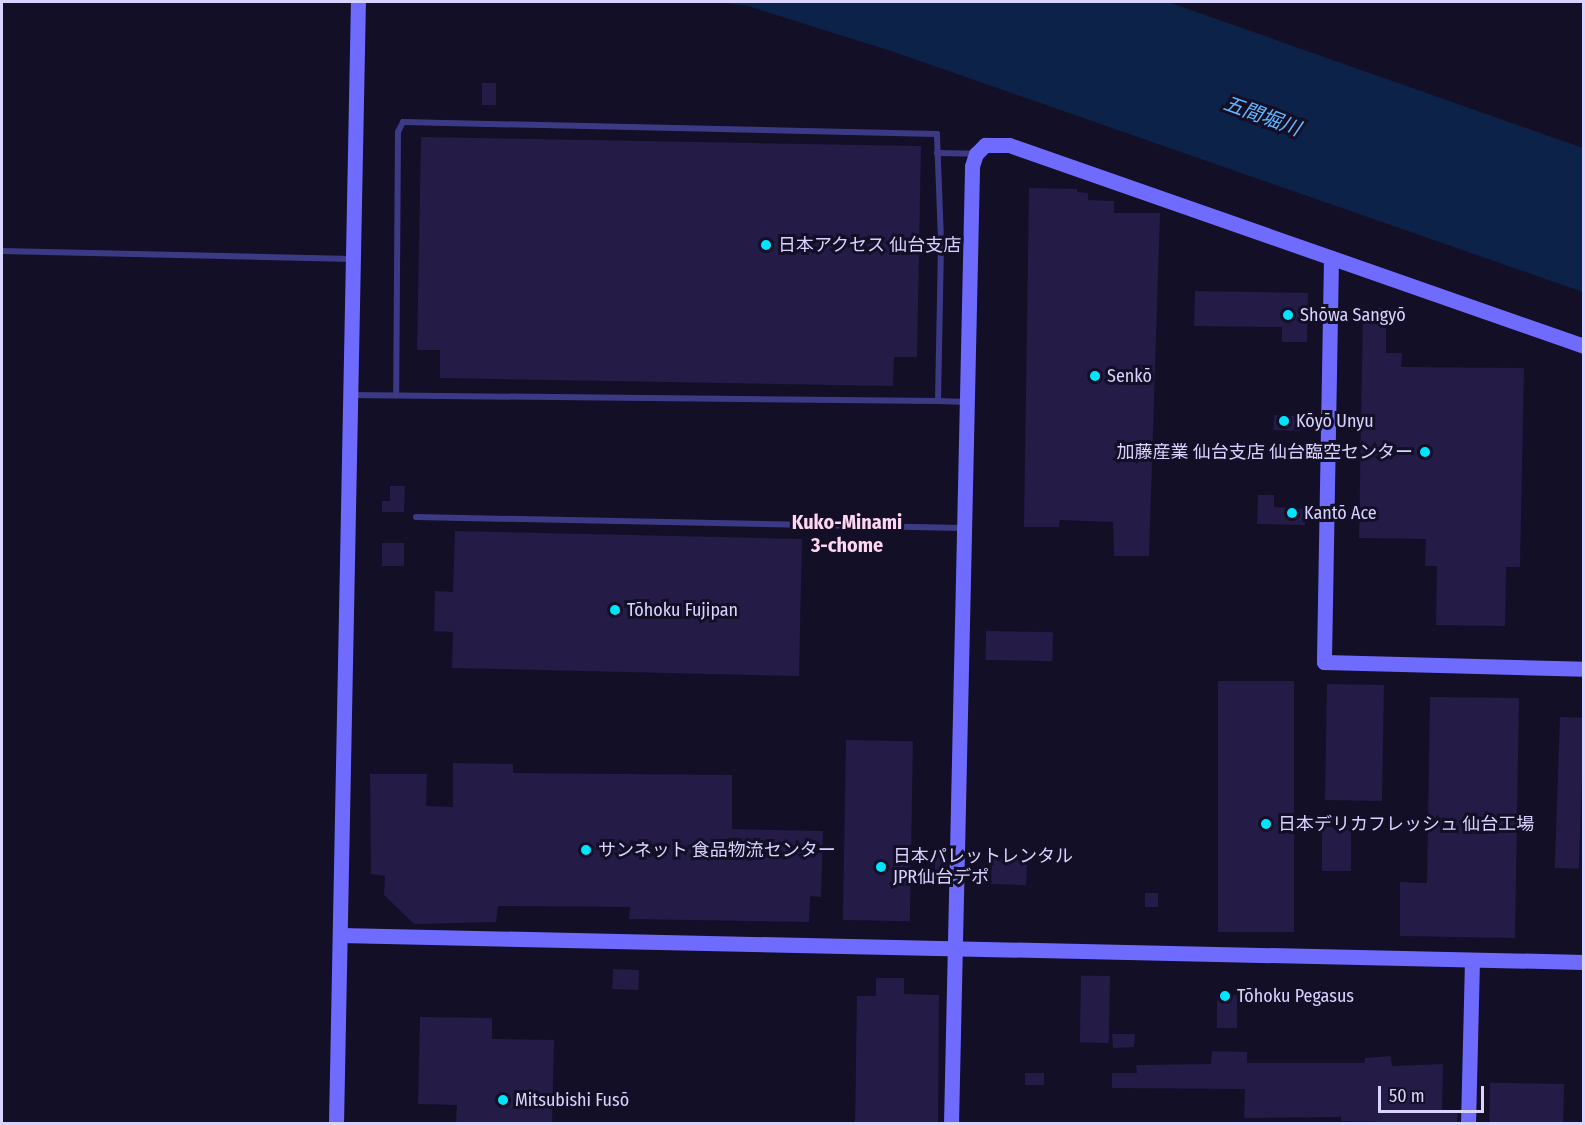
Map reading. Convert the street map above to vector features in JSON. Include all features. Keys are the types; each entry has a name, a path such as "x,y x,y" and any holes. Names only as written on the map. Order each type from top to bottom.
{"street":[{"path":"336,1124 358,2"},
{"path":"951,1124 972,166 976,154 985,145 1009,146 1584,346"},
{"path":"1331,258 1324,662 1584,669"},
{"path":"340,934 955,946 1472,962 1584,962"},
{"path":"1468,1124 1472,962"}],"lane":[{"path":"396,392 398,132 403,122 937,134 938,401"},
{"path":"937,153 976,154"},
{"path":"2,251 353,259"},
{"path":"351,395 396,392 967,402"},
{"path":"416,517 964,528"}],"water":[{"name":"五間堀川","path":"716,2 1168,2 1583,148 1583,292 894,52 748,6"}],"building":[{"path":"482,83 496,83 496,105 482,105"},
{"path":"421,137 921,146 917,357 894,357 893,386 440,378 440,350 417,350"},
{"path":"1029,188 1077,189 1077,192 1088,193 1088,200 1114,201 1114,213 1160,213 1149,556 1114,556 1113,522 1060,520 1059,527 1024,527"},
{"path":"1195,291 1308,293 1307,342 1282,342 1282,327 1194,326"},
{"path":"1363,308 1386,308 1386,353 1402,353 1401,367 1524,368 1520,567 1506,567 1505,626 1436,625 1437,566 1425,566 1426,539 1359,538"},
{"path":"1274,415 1301,416 1300,431 1273,430"},
{"path":"390,486 405,486 404,512 382,512 382,501 390,501"},
{"path":"1258,495 1274,495 1274,507 1306,509 1305,525 1257,524"},
{"path":"455,531 802,539 799,676 452,668 453,632 434,631 435,591 453,592"},
{"path":"382,543 404,543 404,566 382,566"},
{"path":"986,631 1053,632 1052,661 985,660"},
{"path":"1218,681 1294,681 1294,932 1218,932"},
{"path":"1327,684 1384,685 1382,801 1325,800"},
{"path":"1430,697 1519,698 1515,938 1400,936 1400,882 1427,883"},
{"path":"1560,717 1584,718 1579,869 1555,868"},
{"path":"846,740 913,741 910,921 843,920"},
{"path":"453,763 513,764 513,773 732,775 732,829 823,831 821,897 810,896 809,922 629,919 630,907 498,906 496,922 414,924 384,895 385,876 371,874 370,774 427,774 426,806 453,807"},
{"path":"1322,827 1351,827 1351,871 1322,871"},
{"path":"935,854 947,854 947,886 935,886"},
{"path":"992,859 1027,860 1026,885 991,884"},
{"path":"1145,893 1158,893 1158,907 1145,907"},
{"path":"613,969 639,970 638,990 612,989"},
{"path":"1081,975 1110,976 1109,1043 1080,1042"},
{"path":"876,978 904,978 904,994 939,995 938,1124 855,1124 857,996 876,996"},
{"path":"1217,995 1237,995 1237,1028 1217,1028"},
{"path":"420,1017 492,1018 492,1039 554,1040 552,1124 456,1124 457,1105 418,1104"},
{"path":"1112,1034 1135,1034 1134,1047 1113,1048"},
{"path":"1212,1051 1247,1052 1247,1063 1364,1063 1365,1058 1391,1056 1392,1066 1443,1064 1442,1111 1458,1110 1457,1124 1341,1121 1341,1117 1244,1118 1245,1089 1112,1088 1112,1073 1137,1073 1136,1065 1211,1064"},
{"path":"1025,1073 1044,1073 1044,1085 1025,1085"},
{"path":"1490,1083 1564,1084 1563,1124 1489,1123"}],"place":[{"name":"日本アクセス 仙台支店","path":"766,245"},
{"name":"Shōwa Sangyō","path":"1288,315"},
{"name":"Senkō","path":"1095,376"},
{"name":"Kōyō Unyu","path":"1284,421"},
{"name":"加藤産業 仙台支店 仙台臨空センター","path":"1425,452"},
{"name":"Kantō Ace","path":"1292,513"},
{"name":"Tōhoku Fujipan","path":"615,610"},
{"name":"日本デリカフレッシュ 仙台工場","path":"1266,824"},
{"name":"サンネット 食品物流センター","path":"586,850"},
{"name":"日本パレットレンタル JPR仙台デポ","path":"881,867"},
{"name":"Tōhoku Pegasus","path":"1225,996"},
{"name":"Mitsubishi Fusō","path":"503,1100"}],"district":[{"name":"Kuko-Minami 3-chome","path":"847,534"}]}
